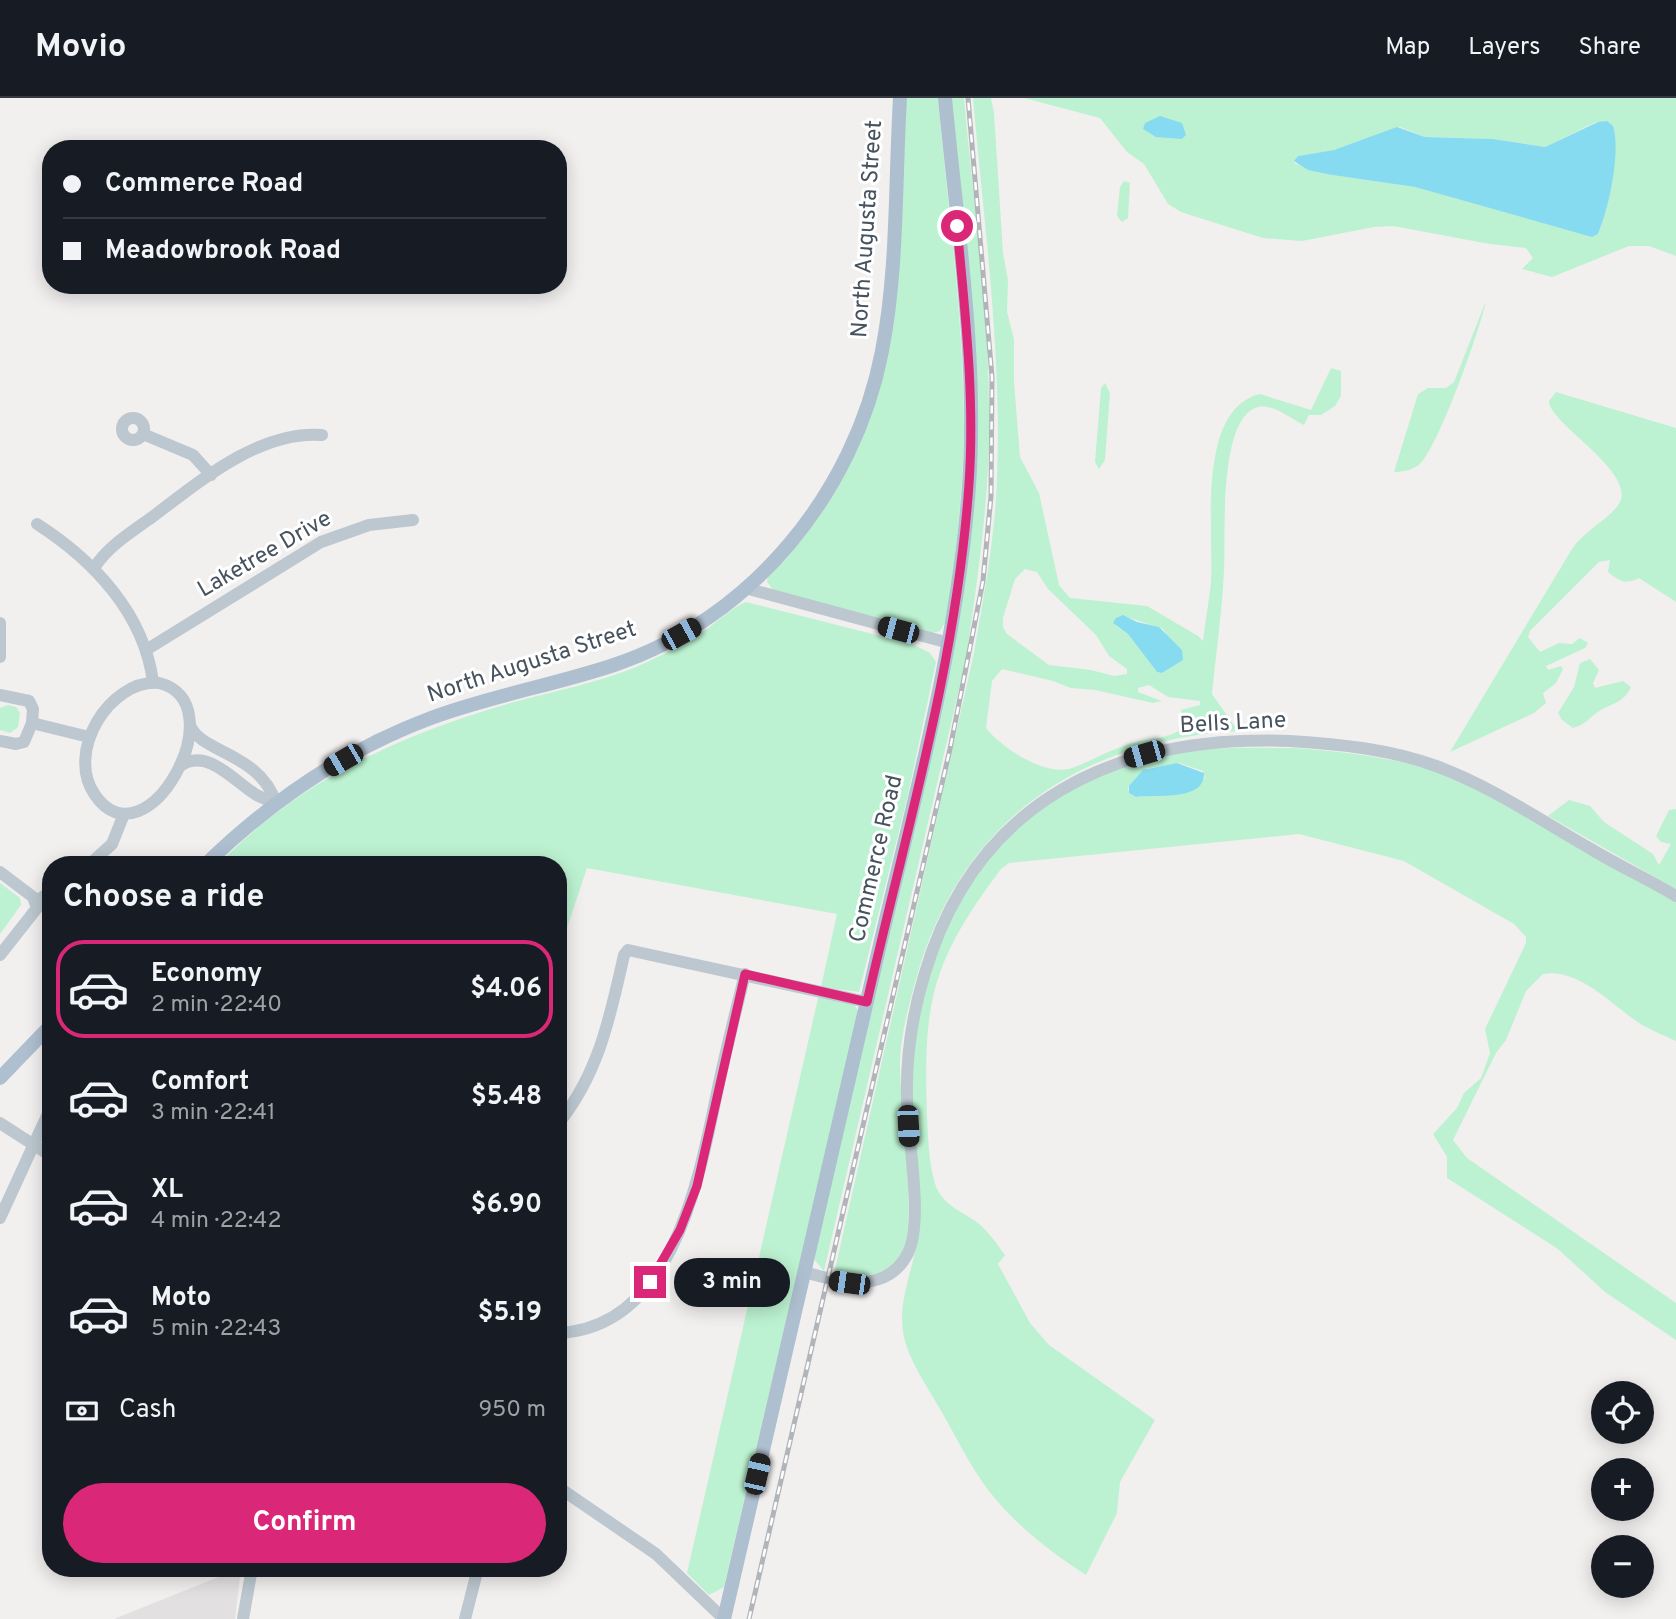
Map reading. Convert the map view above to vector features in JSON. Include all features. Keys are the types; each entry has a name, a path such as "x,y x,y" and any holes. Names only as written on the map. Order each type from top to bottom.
{"main road":[{"name":"North Augusta Street","path":"215,856 276,803 360,751 432,718 614,665 650,650 711,616 784,550 816,510 843,463 867,406 880,359 887,317 900,98"},
{"name":"Commerce Road","path":"724,1619 949,643 966,530 971,419 965,314 945,98"},
{"path":"0,1078 42,1034"}],"street":[{"path":"94,568 116,543 211,475 276,442 305,433 322,435"},
{"path":"143,434 194,455 211,475"},
{"name":"Laketree Drive","path":"146,650 321,542 369,525 413,520"},
{"path":"37,524 94,568 122,603 146,650 153,682"},
{"path":"745,588 949,643"},
{"path":"0,623 0,657"},
{"path":"190,725 180,766 165,789 149,805 134,814 124,814 106,807 92,791 86,769 89,737 102,713 117,698 135,687 153,682 170,686 180,694 190,725 198,737 250,766 270,785 276,803"},
{"path":"0,695 29,701 33,709 32,723 22,743 0,741"},
{"path":"32,723 89,737"},
{"name":"Bells Lane","path":"804,1272 849,1283 875,1281 889,1274 904,1259 915,1227 906,1094 909,1047 919,994 937,939 968,880 1000,840 1047,797 1112,764 1177,747 1243,741 1317,743 1399,755 1477,783 1676,896"},
{"path":"180,766 192,760 204,761 238,780 256,796 276,803"},
{"path":"99,856 113,844 124,814"},
{"path":"0,872 36,901"},
{"path":"36,901 42,897"},
{"path":"0,955 35,913 36,901"},
{"path":"567,1111 596,1063 608,1028 624,955 628,950 867,1002"},
{"path":"567,1331 596,1324 630,1304 652,1280 673,1244 699,1178 745,974"},
{"path":"0,1123 42,1150"},
{"path":"0,1218 42,1126"},
{"path":"567,1493 656,1554 724,1619"},
{"path":"243,1619 251,1577"},
{"path":"465,1619 476,1577"}],"shaded area":[{"path":"219,1577 240,1577 235,1619 114,1619"}],"green space":[{"path":"905,98 938,98 961,349 964,433 958,526 947,619 940,631 932,633 773,590 767,582 768,574 802,535 876,394"},
{"path":"951,98 964,98 986,328 989,437 983,532 966,659 824,1271 813,1258 934,736 972,495"},
{"path":"973,98 991,98 994,113 1003,253 1008,280 1007,312 1014,339 1014,382 1020,457 1039,493 1059,585 1070,598 1147,606 1203,641 1211,582 1213,475 1217,447 1226,423 1240,404 1260,394 1311,410 1331,368 1341,371 1341,396 1335,406 1321,415 1309,415 1304,425 1274,409 1261,406 1255,408 1243,418 1235,435 1226,483 1223,586 1212,694 1238,731 1181,738 1129,751 1080,771 1037,797 998,830 965,871 939,918 918,972 900,1054 908,1190 907,1236 903,1250 890,1266 882,1271 854,1276 834,1274 974,653 991,544 997,479 997,384","holes":["1025,569 1037,572 1048,589 1096,635 1109,656 1127,669 1127,674 1114,676 1049,665 1007,634 1003,627 1003,618 1015,579","1127,617 1163,629 1183,660 1162,673 1157,672 1128,634 1115,625","1002,669 1071,688 1095,690 1153,703 1162,701 1138,692 1138,688 1149,685 1168,697 1200,701 1200,705 1181,710 1184,727 1173,734 1139,741 1061,770 1037,765 1025,759 1002,744 986,728 992,681"]},
{"path":"1024,98 1676,98 1676,256 1649,246 1629,246 1552,277 1522,269 1533,258 1526,248 1393,226 1374,227 1302,241 1263,238 1181,212 1168,204 1144,164 1127,152 1100,118","holes":["1596,122 1611,124 1614,134 1614,163 1606,211 1598,234 1576,232 1415,187 1332,175 1294,163 1298,156 1334,150 1400,127 1425,137 1493,139 1545,147"]},
{"path":"1124,181 1130,183 1128,218 1122,222 1117,216 1120,187"},
{"path":"1486,301 1458,386 1428,453 1414,468 1394,472 1418,394 1428,388 1446,388 1454,382"},
{"path":"1105,383 1110,393 1105,460 1099,469 1095,462 1101,388"},
{"path":"1556,392 1676,428 1676,602 1639,578 1626,582 1616,578 1608,572 1610,560 1599,562 1530,631 1528,637 1540,652 1559,643 1572,644 1580,638 1588,643 1585,648 1546,666 1548,670 1561,666 1563,669 1556,683 1543,693 1546,703 1534,713 1450,752 1572,549 1619,504 1621,491 1616,478 1605,463 1553,411 1549,401"},
{"path":"746,602 912,644 930,653 936,662 908,795 859,992 821,987 837,914 587,868 567,928 567,856 227,856 283,808 355,763 473,714 636,667 707,629"},
{"path":"1590,659 1599,670 1593,683 1595,688 1623,681 1631,687 1622,699 1573,728 1562,720 1558,713 1574,687 1580,663"},
{"path":"8,705 16,707 20,713 18,727 10,733 0,730 0,708"},
{"path":"1295,748 1377,757 1457,778 1676,901 1676,1041 1641,1024 1581,981 1569,976 1543,974 1526,991 1506,1040 1496,1053 1453,1140 1467,1158 1676,1303 1676,1340 1605,1292 1558,1249 1447,1178 1447,1157 1433,1134 1457,1108 1464,1093 1481,1078 1490,1053 1485,1029 1526,943 1526,937 1514,924 1404,861 1299,834 1009,863 1001,869 959,931 936,985 927,1042 930,1156 933,1178 943,1199 982,1227 1005,1255 998,1264 1030,1323 1049,1345 1155,1420 1120,1482 1117,1513 1086,1575 1028,1532 989,1492 918,1372 905,1342 903,1302 919,1228 913,1122 913,1053 928,976 948,925 974,880 1008,839 1047,805 1092,779 1142,760 1198,750","holes":["1179,763 1203,771 1205,778 1190,792 1136,797 1129,793 1128,788 1146,769"]},
{"path":"1569,800 1590,806 1604,822 1653,854 1659,865 1671,844 1661,842 1656,836 1669,810 1676,809 1676,889 1548,816"},
{"path":"0,883 20,898 21,905 0,934"},
{"path":"819,994 854,1003 858,1012 724,1587 709,1595 687,1573"}],"water":[{"path":"1160,116 1182,123 1186,135 1182,139 1156,137 1143,129 1145,123"},
{"path":"1607,121 1613,126 1616,150 1606,210 1598,234 1592,237 1415,187 1308,170 1294,161 1298,156 1334,150 1397,127 1425,137 1493,139 1545,147 1598,122"},
{"path":"1123,615 1137,622 1159,627 1182,650 1183,660 1162,673 1157,672 1128,634 1113,623"},
{"path":"1177,763 1204,773 1202,782 1196,789 1166,796 1136,797 1129,793 1129,786 1143,770"}],"railway":[{"path":"749,1619 950,749 983,581 991,496 992,377 968,98"}],"route":[{"path":"650,1282 680,1230 697,1186 745,974 867,1002 943,673 964,545 970,482 971,419 957,226"}]}
